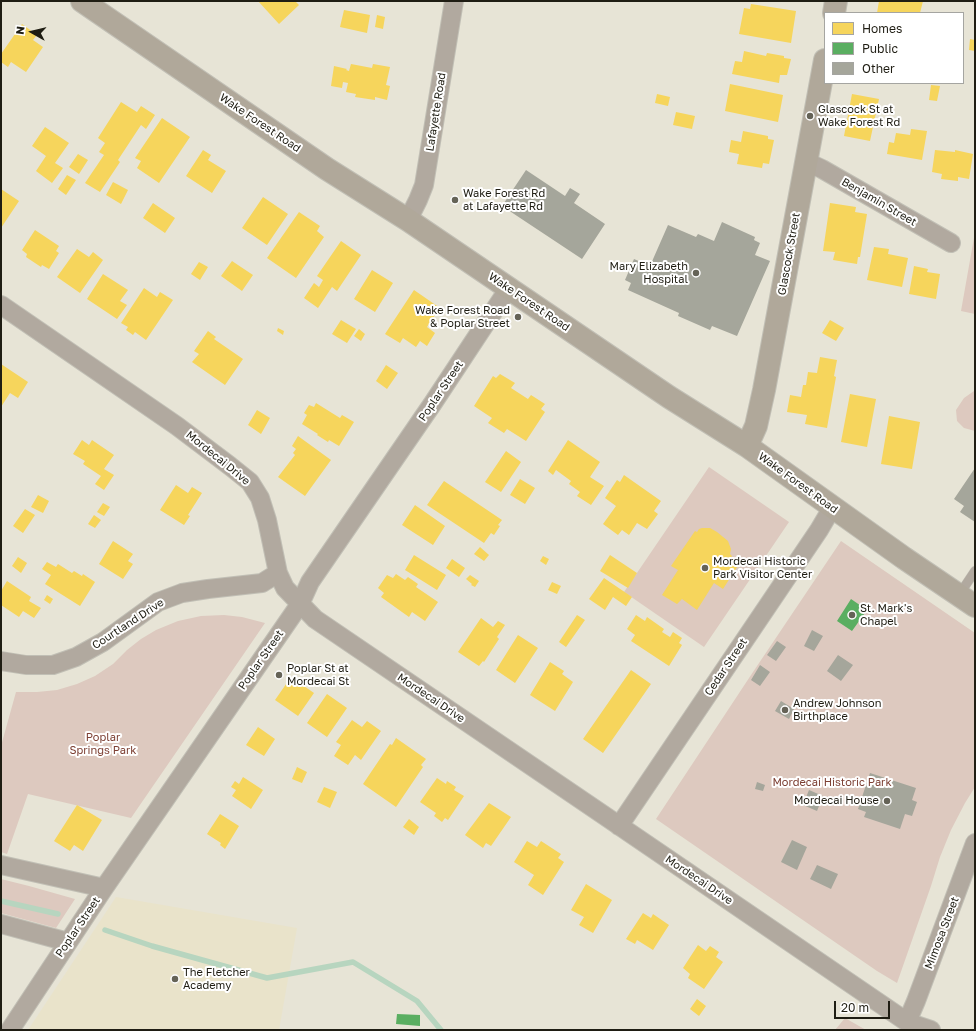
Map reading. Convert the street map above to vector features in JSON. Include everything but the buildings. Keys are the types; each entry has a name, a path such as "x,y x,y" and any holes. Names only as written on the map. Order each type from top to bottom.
{"main road":[{"path":"834,12 836,1"},
{"name":"Wake Forest Road","path":"84,2 321,164 408,220 663,392 746,446 832,508 967,600"},
{"name":"Glascock Street","path":"746,446 756,426 764,390 824,66"}],"street":[{"name":"Lafayette Road","path":"408,220 424,185 454,1"},
{"name":"Benjamin Street","path":"807,162 822,169 951,243"},
{"name":"Poplar Street","path":"10,1030 104,888 300,604 310,582 438,396 509,288"},
{"name":"Mordecai Drive","path":"1,305 177,426 250,482 260,498 267,520 278,573 285,588 315,619 907,1022 931,1030"},
{"name":"Cedar Street","path":"619,826 819,530 832,508"},
{"name":"Courtland Drive","path":"1,660 26,665 53,665 76,657 103,642 158,602 182,594 208,589 262,583 278,573"},
{"name":"Mimosa Street","path":"907,1022 975,843"},
{"path":"1,865 104,888"},
{"path":"1,924 68,942"}],"lane":[{"path":"967,600 975,571"}],"shaded area":[{"name":"The Fletcher Academy","path":"116,897 297,928 279,1030 28,1030"}],"green space":[{"path":"975,232 975,314 961,311"},
{"path":"974,391 975,431 964,428 957,421 956,410 964,398"},
{"path":"709,467 789,522 704,647 624,592"},
{"name":"Mordecai Historic Park","path":"841,541 975,633 975,787 951,830 940,857 897,983 877,971 656,819"},
{"name":"Poplar Springs Park","path":"224,615 242,617 265,623 131,818 28,794 7,854 1,852 1,746 16,692 57,690 77,684 95,676 113,664 127,650 156,630 178,621 201,616"},
{"path":"1,879 75,899 56,928 1,913"},
{"path":"845,1018 866,1030 835,1030"}],"waterway":[{"path":"1,901 58,914"},
{"path":"105,930 152,946 267,978 353,962 417,1001 441,1030"}],"place":[{"name":"Glascock St at Wake Forest Rd","path":"810,116"},
{"name":"Wake Forest Rd at Lafayette Rd","path":"455,200"},
{"name":"Mary Elizabeth Hospital","path":"696,273"},
{"name":"Wake Forest Road & Poplar Street","path":"518,317"},
{"name":"Mordecai Historic Park Visitor Center","path":"705,568"},
{"name":"St. Mark's Chapel","path":"852,615"},
{"name":"Poplar St at Mordecai St","path":"279,675"},
{"name":"Andrew Johnson Birthplace","path":"785,710"},
{"name":"Mordecai House","path":"887,801"},
{"name":"The Fletcher Academy","path":"175,979"}]}
